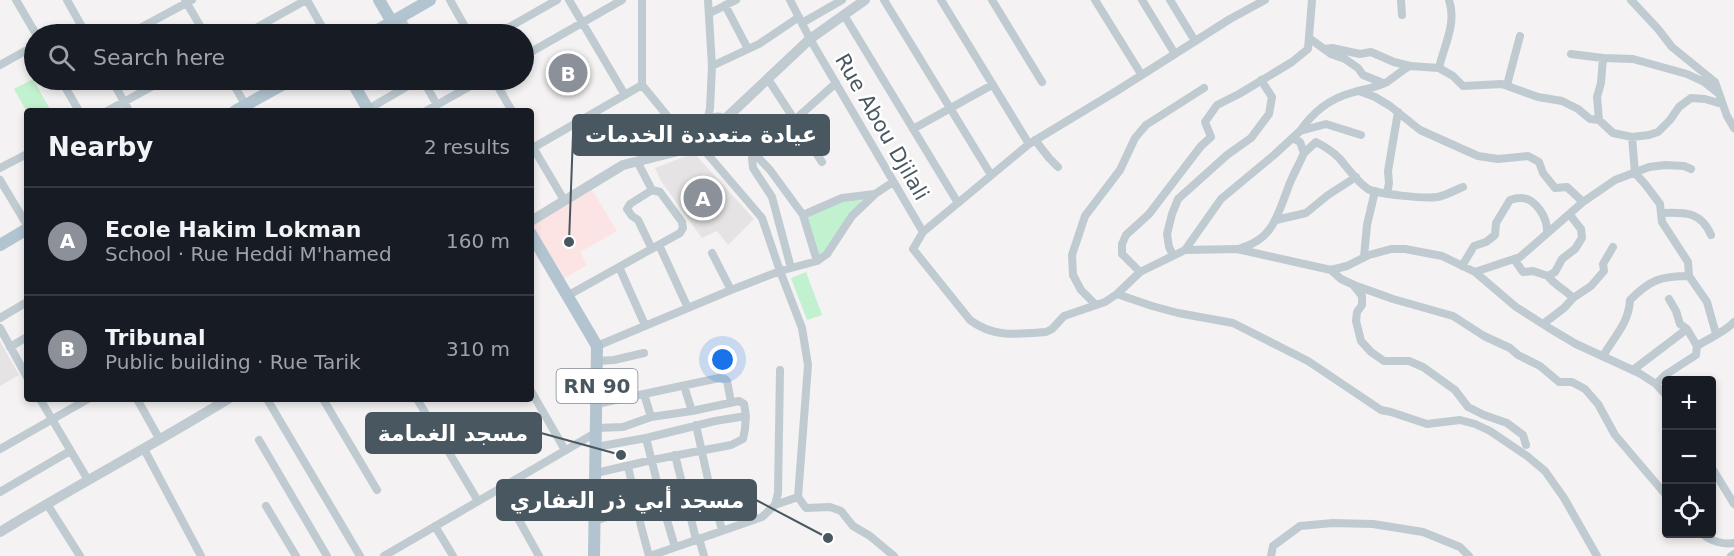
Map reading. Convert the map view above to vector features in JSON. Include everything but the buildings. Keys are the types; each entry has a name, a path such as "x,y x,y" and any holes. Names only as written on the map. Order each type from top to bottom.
{"main road":[{"path":"379,0 390,24"},
{"path":"392,24 430,0"},
{"path":"245,108 274,90"},
{"path":"356,90 366,108"},
{"path":"0,245 24,229"},
{"name":"RN 90","path":"534,239 597,346 594,556"}],"street":[{"path":"16,0 30,24"},
{"path":"67,0 80,24"},
{"path":"263,24 306,0 320,24"},
{"path":"450,0 463,24"},
{"path":"515,24 557,0"},
{"path":"569,0 625,95"},
{"path":"534,50 622,0"},
{"path":"642,0 642,85 683,135 698,143 762,218 802,328 808,365 798,496 806,508 830,507 841,511 853,526 870,536 894,556"},
{"path":"707,122 712,66 708,0"},
{"path":"710,13 736,0"},
{"name":"Rue Abou Djilali","path":"790,0 810,39 923,232"},
{"path":"712,66 842,0"},
{"path":"884,0 990,175"},
{"path":"941,0 992,85 1032,142 1058,167"},
{"path":"992,0 1042,82"},
{"path":"1095,0 1141,74"},
{"path":"1142,0 1175,54"},
{"path":"1170,0 1195,41"},
{"path":"1265,0 1230,19 1116,92 1032,142 923,232 914,249 970,320 1006,335 1046,332 1064,316 1105,302 1140,272 1173,255 1185,250 1237,249 1250,246 1266,234 1276,220 1288,186 1304,153 1316,142 1337,156 1369,190 1417,198 1437,197 1463,187"},
{"path":"1140,272 1122,254 1122,243 1126,235 1149,214 1201,146 1211,137 1205,122 1217,105 1292,62 1308,49 1312,0"},
{"path":"1401,0 1402,15"},
{"path":"1439,68 1452,23 1452,9 1449,0"},
{"path":"1631,0 1672,47 1715,82 1722,104 1734,128"},
{"path":"147,24 188,1 200,24"},
{"path":"534,219 623,165 663,156 698,143 810,39 858,2"},
{"path":"725,5 748,49"},
{"path":"844,15 958,202"},
{"path":"1507,85 1520,36"},
{"path":"1309,38 1358,68 1363,75 1383,83"},
{"path":"1325,49 1332,48 1360,54 1371,52 1410,66 1439,68 1453,76 1463,86 1507,85 1538,97 1562,101 1590,118 1599,120 1613,133 1632,137 1658,132 1679,107 1691,98 1722,104"},
{"path":"0,65 24,52"},
{"path":"1571,54 1633,59 1687,74 1704,82 1720,94"},
{"path":"1599,120 1597,96 1601,83 1603,58"},
{"path":"1185,250 1221,200 1293,138 1323,105 1336,98 1388,81 1410,66"},
{"path":"768,79 822,162"},
{"path":"1173,255 1167,234 1178,199 1227,155 1251,138 1269,114 1272,98 1261,80"},
{"path":"791,268 772,197 753,168 752,158 836,83"},
{"path":"534,146 642,85"},
{"path":"913,129 992,85"},
{"path":"1096,305 1081,290 1073,275 1072,255 1085,216 1120,170 1136,138 1146,125 1204,88"},
{"path":"67,90 77,108"},
{"path":"117,90 127,108"},
{"path":"113,108 146,90"},
{"path":"235,90 243,108"},
{"path":"370,108 400,90"},
{"path":"424,90 437,105"},
{"path":"432,108 463,90"},
{"path":"500,90 510,108"},
{"path":"1359,91 1375,97 1420,130 1478,156 1498,159 1528,156 1539,162 1543,173 1555,188 1567,187 1583,202"},
{"path":"1387,194 1389,162 1398,112"},
{"path":"698,143 698,133 707,122 719,117 725,119 803,215 817,261"},
{"path":"1300,131 1326,124 1361,135"},
{"path":"1632,137 1635,173 1660,204 1662,222 1688,262 1689,276 1707,302 1716,334"},
{"path":"1293,138 1300,142 1304,153"},
{"path":"534,150 564,200"},
{"path":"0,168 24,156"},
{"path":"638,161 652,190"},
{"path":"1475,272 1520,257 1583,202 1615,180 1648,167 1665,165 1684,166 1691,169"},
{"path":"1276,220 1306,213 1356,177"},
{"path":"0,180 24,222"},
{"path":"597,346 780,271 817,261 826,254 852,216 874,194 893,183"},
{"path":"567,296 655,247 680,233 683,225 660,192 652,190 630,204 627,209 638,220 655,247 688,308"},
{"path":"1364,257 1367,225 1375,191"},
{"path":"772,197 786,192"},
{"path":"803,215 842,198 874,194"},
{"path":"1462,266 1474,246 1486,242 1495,235 1496,223 1510,200 1522,197 1533,202 1544,216 1547,233"},
{"path":"1661,213 1682,212 1697,216 1707,224 1711,235"},
{"path":"762,218 776,213"},
{"path":"1548,276 1555,272 1562,259 1575,249 1582,238 1581,229 1570,215"},
{"path":"1543,324 1591,286 1604,271 1603,264 1613,247"},
{"path":"1237,249 1331,270 1392,249 1405,249 1442,256 1475,272 1516,306 1543,324 1576,344 1633,370 1656,384 1662,391"},
{"path":"712,253 731,290"},
{"path":"1515,259 1523,272 1533,271 1548,276 1552,283 1564,289 1573,298"},
{"path":"619,267 645,325"},
{"path":"1331,270 1341,279 1354,285 1392,299 1453,316 1484,336 1540,366 1560,382 1572,382 1585,389 1598,404 1615,435 1662,490"},
{"path":"1603,356 1620,332 1630,311 1630,300 1644,286 1660,278 1689,276"},
{"path":"1354,285 1362,296 1362,305 1357,312 1356,321 1361,341 1371,352 1384,361 1409,361 1423,368 1455,390 1468,407 1507,423 1523,435 1526,445"},
{"path":"1117,294 1178,313 1233,323 1308,361 1381,410 1427,424 1460,420 1490,431 1545,471 1564,498 1597,556"},
{"path":"1656,384 1665,375 1696,355 1697,346 1687,329 1680,324 1669,299"},
{"path":"0,318 24,304"},
{"path":"1697,346 1728,329 1734,322"},
{"path":"0,328 24,372"},
{"path":"1633,370 1687,329"},
{"path":"10,347 24,339"},
{"path":"597,361 614,360 644,353"},
{"path":"775,505 778,493 780,370"},
{"path":"597,404 722,378 727,381 731,402"},
{"path":"684,386 692,411"},
{"path":"644,394 651,417"},
{"path":"534,396 565,450"},
{"path":"42,402 88,480"},
{"path":"0,449 83,402"},
{"path":"139,402 160,440"},
{"path":"0,532 223,402"},
{"path":"269,402 360,556"},
{"path":"325,402 377,490"},
{"path":"419,402 478,501"},
{"path":"384,556 597,430 623,427 651,417 731,402 743,402 746,428 743,439 731,445 596,473"},
{"path":"596,447 746,416"},
{"path":"696,425 722,530"},
{"path":"646,438 675,547"},
{"path":"259,440 327,556"},
{"path":"144,449 201,556"},
{"path":"0,492 70,451"},
{"path":"675,455 697,539 704,556"},
{"path":"628,466 650,556 762,517 775,505 798,496"},
{"path":"1716,475 1734,504"},
{"path":"501,488 539,556"},
{"path":"595,520 662,501"},
{"path":"47,504 80,556"},
{"path":"266,506 296,556"},
{"path":"1271,556 1273,546 1300,526 1333,523 1373,524 1423,532 1460,547 1469,556"},
{"path":"435,526 453,556"},
{"path":"1709,538 1719,543 1734,543"}],"shaded area":[{"path":"694,153 754,219 728,245 717,231 702,238 661,181 655,168"},
{"path":"592,190 617,231 580,252 587,265 563,279 534,229 534,225"},
{"path":"0,341 19,375 0,386"}],"green space":[{"path":"24,84 24,90 39,90 49,108 25,108 14,89"},
{"path":"862,198 860,205 819,256 806,216 844,200"},
{"path":"806,272 822,315 807,320 791,278"}],"place":[{"name":"Tribunal","path":"568,73"},
{"name":"Ecole Hakim Lokman","path":"703,198"},
{"name":"عيادة متعددة الخدمات","path":"569,242"},
{"name":"مسجد الغمامة","path":"621,455"},
{"name":"مسجد أبي ذر الغفاري","path":"828,538"}]}
